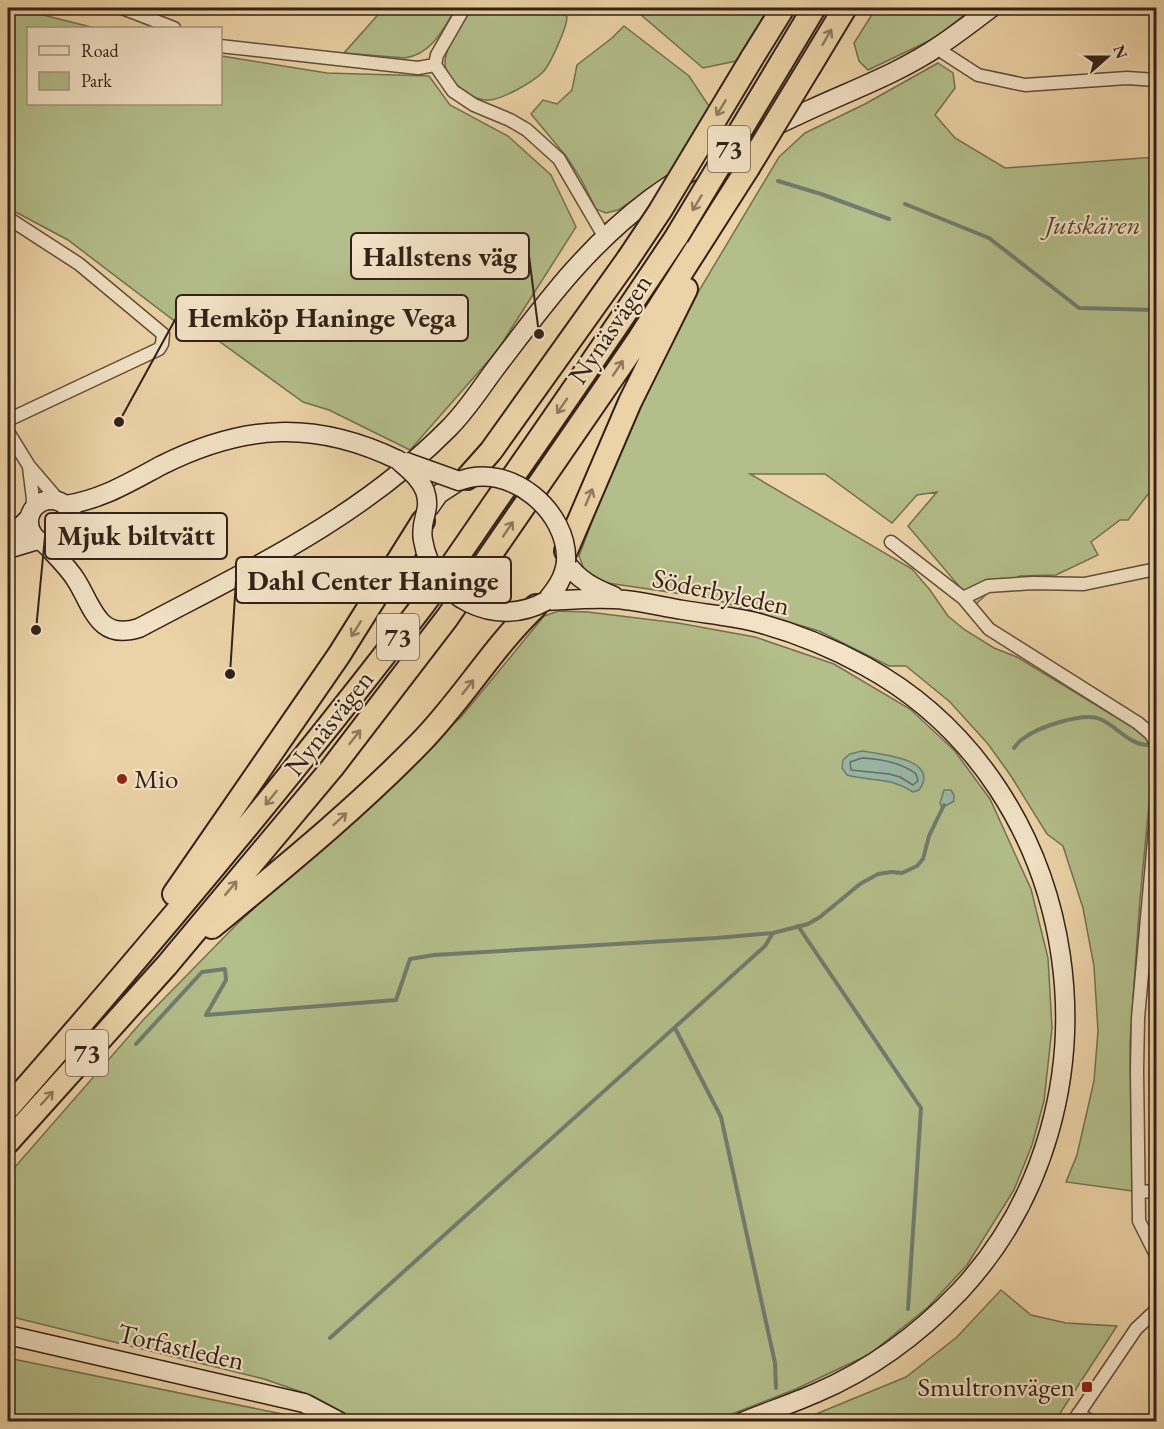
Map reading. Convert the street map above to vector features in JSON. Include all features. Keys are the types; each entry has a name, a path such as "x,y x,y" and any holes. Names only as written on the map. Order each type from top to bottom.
{"highway":[{"path":"463,479 491,451 628,259 660,211 783,8"},
{"name":"Nynäsvägen","path":"8,1108 228,851 424,602 619,324 677,236 814,8"},
{"name":"Nynäsvägen","path":"8,1142 167,964 332,768 447,618 712,230 844,8"},
{"path":"566,556 651,358 712,230"},
{"path":"89,1016 261,771 339,655 426,514"},
{"path":"167,964 324,834 421,743 521,620 541,603"}],"street":[{"path":"122,8 171,27"},
{"path":"464,8 437,55 435,65 453,91 474,105 527,130 551,151 567,171 604,237"},
{"path":"29,466 33,499 32,533 75,578 94,615 102,623 117,631 127,632 139,628 278,554 344,515 387,484 451,426 471,403 559,284 604,237 649,200 689,172 749,139 939,47 991,8"},
{"path":"222,46 418,68 435,65"},
{"path":"939,47 944,53 978,75 1025,86 1127,78 1156,80"},
{"path":"8,218 79,264 163,334 159,350 8,420"},
{"path":"8,432 29,466 72,513 71,532 75,578"},
{"path":"8,539 44,501 62,503 110,493 209,444 254,434 304,432 332,436 376,449 398,460 463,479 494,477 506,480 528,491 548,510 563,536 566,556 561,580 556,590 541,603 513,612 490,610 468,602 448,590 433,568 423,541 426,514 422,484 398,460"},
{"path":"426,514 439,494 463,479"},
{"path":"8,549 41,542 60,543 110,493"},
{"path":"891,542 963,598 989,629 1138,723 1151,734 1156,743"},
{"name":"Söderbyleden","path":"566,556 574,574 584,582 622,600"},
{"path":"963,598 988,586 1033,583 1084,584 1156,570"},
{"name":"Söderbyleden","path":"541,603 622,600 703,613 763,625 807,639 866,666 933,713 975,758 1009,808 1035,861 1055,917 1065,981 1066,1009 1062,1072 1057,1100 1039,1162 1015,1213 982,1264 938,1313 916,1333 872,1364 817,1393 742,1422"},
{"path":"1156,818 1151,929 1138,1018 1137,1071 1139,1221 1156,1255"},
{"path":"1139,1192 1156,1191"},
{"path":"1093,1422 1075,1418 1136,1329 1156,1310"},
{"name":"Torfastleden","path":"8,1335 304,1403 340,1422"}],"green space":[{"path":"15,8 91,27 27,27 27,105 222,105 222,56 327,73 429,76 450,105 508,136 551,175 576,227 497,351 410,450 329,410 303,402 216,339 193,335 68,240 8,208 8,35"},
{"path":"384,8 456,8 430,46 414,56 405,58 344,53"},
{"path":"471,8 559,9 567,17 558,46 543,72 516,90 499,98 485,100 472,96 455,83 445,66 448,49"},
{"path":"633,8 769,8 736,61 703,68"},
{"path":"876,8 973,8 935,38 868,70 859,61 854,43"},
{"path":"624,26 689,76 711,109 675,172 618,210 606,213 596,209 566,156 531,114 543,100 557,104 572,90 577,65"},
{"name":"Jutskären","path":"938,63 953,73 955,88 935,115 955,138 1005,168 1156,157 1156,484 1128,520 1120,520 1091,542 1098,555 1056,575 1020,576 989,592 975,605 908,526 937,492 917,495 892,523 825,474 750,474 912,569 948,616 965,630 994,648 1017,657 1147,736 1154,751 1140,899 1130,1043 1132,1191 1066,1182 1077,1155 1094,1081 1098,1031 1094,966 1083,908 1063,846 1047,834 988,744 950,702 906,666 889,666 819,631 709,598 601,582 585,572 579,556 607,482 639,409 700,289 779,157 805,133 865,104"},
{"path":"559,611 588,612 678,623 755,637 834,664 910,709 954,750 990,799 1031,889 1048,958 1052,1028 1044,1101 1032,1145 1014,1190 967,1265 928,1307 870,1354 796,1389 714,1421 361,1422 313,1396 264,1379 8,1316 8,1175 144,1019 237,924 461,717 544,616"},
{"path":"1001,1290 1031,1315 1066,1323 1117,1326 1055,1421 799,1421 906,1377 957,1337"},
{"path":"8,1358 302,1418 305,1421 8,1421"}],"water":[{"path":"862,751 894,756 916,765 922,771 924,780 919,790 913,792 888,781 847,775 842,768 843,760 850,754"},
{"path":"944,790 951,790 954,801 942,808 940,803"}],"waterway":[{"path":"778,181 889,219"},
{"path":"905,204 989,238 1079,308 1156,310"},
{"path":"1014,748 1021,740 1039,729 1083,717 1100,719 1129,739 1148,745"},
{"path":"136,1044 202,972 225,969 226,980 206,1015 396,1000 410,959 434,955 773,933 808,924 860,884 878,874 902,873 917,866 923,859 929,836 944,805"},
{"path":"798,926 921,1108 908,1309"},
{"path":"330,1338 765,946 773,933"},
{"path":"675,1028 721,1117 775,1363 776,1388"}],"place":[{"name":"Hallstens väg","path":"539,334"},
{"name":"Hemköp Haninge Vega","path":"119,422"},
{"name":"Mjuk biltvätt","path":"36,630"},
{"name":"Dahl Center Haninge","path":"230,674"},
{"name":"Mio","path":"122,779"},
{"name":"Smultronvägen","path":"1087,1387"}]}
